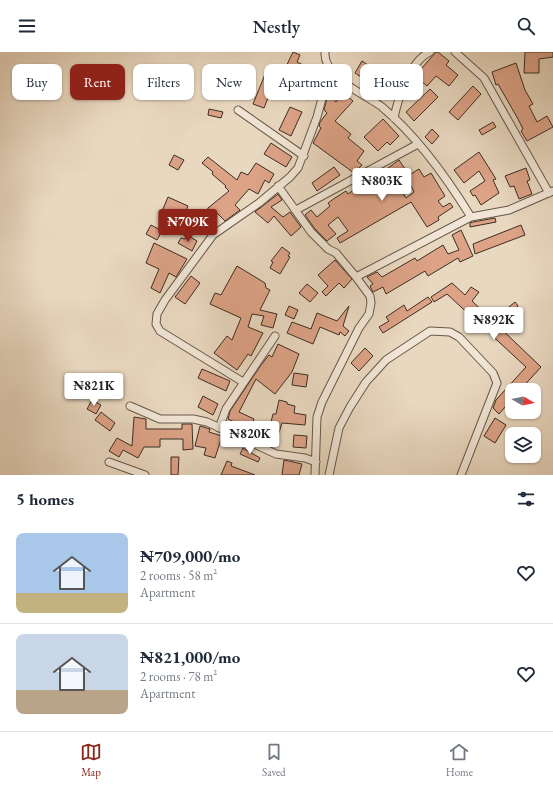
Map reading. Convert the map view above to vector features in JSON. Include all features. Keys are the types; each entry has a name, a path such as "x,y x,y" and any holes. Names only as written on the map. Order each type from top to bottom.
{"street":[{"path":"325,52 328,64"},
{"path":"394,118 397,103 417,62 430,52"},
{"path":"356,277 471,217 510,210 551,192 484,78 456,52"},
{"path":"352,89 357,93 381,106 394,118 418,144 455,192 471,217"},
{"path":"243,382 160,331 156,324 157,314 165,300 213,235 259,203 290,177 298,168 304,156 322,100"},
{"path":"238,110 304,156"},
{"path":"296,210 418,144"},
{"path":"278,186 311,232 336,254 370,296 371,309 359,328 322,402 317,417 315,475"},
{"path":"329,475 339,428 366,382 386,360 430,331 441,331 450,332 459,337 494,373 497,383 461,475"},
{"path":"219,428 226,410 243,382 275,336"},
{"path":"130,406 160,419 194,419 207,422 276,454 305,458 316,462"},
{"path":"109,462 145,475"}],"building":[{"path":"293,52 300,55 297,62 301,64 287,64"},
{"path":"436,52 438,52 449,61 446,65 458,75 449,86 436,76 427,86 423,83 423,67"},
{"path":"525,52 553,52 553,57 539,59 539,73 524,73"},
{"path":"516,63 525,90 533,104 529,106 537,122 547,116 553,127 527,141 521,131 523,129 518,119 498,84 496,85 492,72"},
{"path":"360,64 360,76 355,73"},
{"path":"264,77 264,100 267,100 264,108 253,104 256,100"},
{"path":"473,86 481,94 458,120 449,112"},
{"path":"430,89 438,97 414,121 406,112 419,100 423,100 423,96"},
{"path":"326,100 334,100 336,102 337,100 353,101 335,121 351,134 348,138 364,151 357,161 362,165 354,173 313,143 321,128 319,126 320,122 327,113 324,110"},
{"path":"290,107 302,112 291,136 279,130"},
{"path":"209,109 223,112 221,118 208,115"},
{"path":"383,119 399,136 390,145 387,142 378,151 364,137"},
{"path":"493,122 496,127 482,135 479,130"},
{"path":"432,129 439,136 432,144 425,137"},
{"path":"271,143 292,157 286,167 264,154"},
{"path":"479,152 496,179 493,180 499,193 481,205 475,195 473,196 470,191 485,181 479,171 464,183 454,170"},
{"path":"174,155 184,160 178,170 169,165"},
{"path":"208,157 237,180 241,172 248,175 256,163 274,174 269,183 265,180 258,194 249,189 235,205 240,210 225,221 217,213 212,225 194,218 198,210 206,214 208,208 229,191 225,187 226,186 212,174 213,172 202,163"},
{"path":"399,160 409,175 419,169 424,177 431,173 445,196 438,201 443,207 450,203 453,207 438,217 439,220 427,227 411,202 340,243 337,238 348,231 338,217 328,225 336,234 327,241 315,229 305,215 311,210 317,217 330,206 328,203 335,198 346,191 348,194 364,183 365,185","holes":["409,182 414,192 406,198 400,189"]},
{"path":"334,167 340,175 317,191 312,183"},
{"path":"526,168 530,180 527,181 532,194 519,199 514,186 510,187 505,176"},
{"path":"278,194 282,200 271,207 283,217 290,212 301,227 291,236 274,216 268,223 255,212"},
{"path":"168,197 188,206 183,218 163,209"},
{"path":"495,218 496,222 470,227 470,223"},
{"path":"151,225 162,231 157,240 146,234"},
{"path":"521,225 525,235 475,254 473,244"},
{"path":"461,230 473,256 460,262 458,258 428,276 425,271 386,294 383,287 373,292 370,286 373,284 367,277 377,272 382,277 415,258 417,261 443,245 448,254 459,250 452,235"},
{"path":"187,235 197,241 192,251 178,243 181,238 185,239"},
{"path":"154,243 187,259 176,277 169,273 160,293 151,288 159,269 146,263"},
{"path":"282,247 290,253 288,256 290,257 280,274 270,268 273,262 271,261"},
{"path":"335,260 352,279 344,288 339,283 326,296 322,292 328,286 318,275"},
{"path":"237,266 265,283 266,288 270,290 260,310 277,314 273,328 261,325 264,316 252,314 248,327 263,333 251,356 248,354 237,370 214,353 227,336 232,340 241,318 210,304 215,293 221,295"},
{"path":"191,276 200,283 185,304 175,297"},
{"path":"452,283 465,295 471,287 479,292 472,301 541,367 526,383 511,383 526,367 447,294 434,302 431,297"},
{"path":"307,284 318,293 310,302 299,293"},
{"path":"428,297 432,302 383,333 379,327 389,321 386,317 404,305 407,311"},
{"path":"515,302 518,306 508,315 504,311"},
{"path":"289,306 298,310 294,319 285,315"},
{"path":"349,306 343,326 349,331 345,336 340,332 339,335 320,327 313,344 287,333 292,322 311,329 317,313 337,321"},
{"path":"278,344 299,354 292,372 275,394 256,379 239,412 254,419 253,422 270,426 273,414 276,414 279,400 295,406 294,413 306,415 305,425 282,423 275,445 260,440 261,437 245,432 246,428 228,419 230,411 261,365 269,355 272,357"},
{"path":"365,348 373,356 359,371 351,363"},
{"path":"202,369 230,381 226,391 198,378"},
{"path":"294,373 308,375 306,387 292,385"},
{"path":"505,390 505,407 499,414 493,408 496,400"},
{"path":"203,396 218,404 213,415 198,407"},
{"path":"92,400 101,405 96,414 87,409"},
{"path":"101,412 115,423 110,431 95,420"},
{"path":"134,417 146,419 146,429 182,429 182,424 192,424 193,449 183,450 183,439 160,439 160,447 144,447 138,458 123,450 119,457 109,451 117,438 132,446"},
{"path":"495,418 506,425 495,443 484,436"},
{"path":"200,426 210,429 209,432 222,436 215,458 204,455 206,448 195,446"},
{"path":"294,435 307,436 306,448 293,447"},
{"path":"243,448 260,458 258,462 240,454"},
{"path":"171,457 179,457 178,475 171,475"},
{"path":"284,460 302,464 299,475 282,475"},
{"path":"227,461 232,463 231,466 255,475 221,475"}]}
